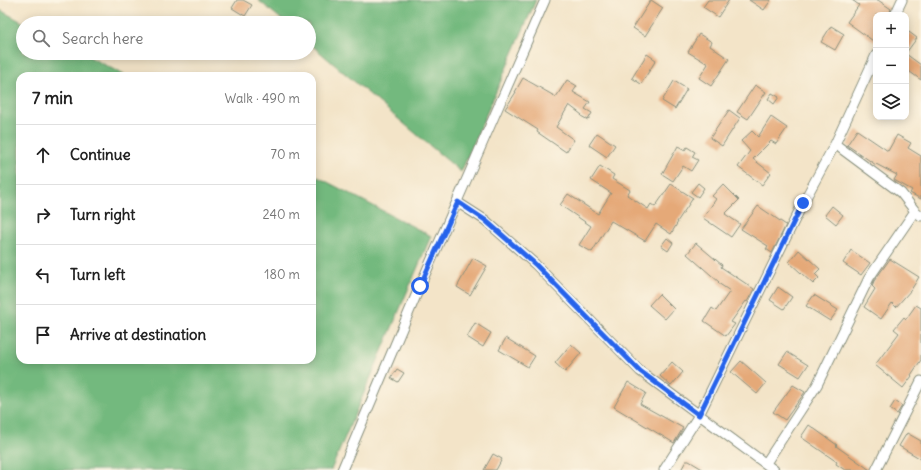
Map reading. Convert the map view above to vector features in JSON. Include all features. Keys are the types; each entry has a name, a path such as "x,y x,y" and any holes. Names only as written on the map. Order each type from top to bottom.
{"street":[{"path":"342,470 545,0"},
{"path":"896,12 902,0"},
{"path":"664,470 699,415 803,203 835,144 873,62"},
{"path":"766,463 817,385 869,278 918,214 901,193 835,144"},
{"path":"458,202 485,220 535,264 640,371 774,470"},
{"path":"876,470 921,381"}],"green space":[{"path":"258,0 536,0 461,172 316,49 316,16 277,16"},
{"path":"0,10 16,19 16,60 95,60 118,72 16,72 16,364 316,364 316,176 431,236 331,470 0,470"}],"building":[{"path":"237,0 243,0 252,5 245,16 232,8"},
{"path":"651,0 663,8 645,36 633,28"},
{"path":"708,0 729,0 718,17 703,7"},
{"path":"749,0 771,0 764,10"},
{"path":"852,0 878,0 891,9 890,12 873,12 873,41 847,22 859,5"},
{"path":"831,26 844,34 835,50 821,42"},
{"path":"909,32 917,38 909,49"},
{"path":"699,34 712,42 710,46 729,59 711,86 699,78 708,64 688,52"},
{"path":"647,54 656,60 641,84 632,78"},
{"path":"909,56 921,65 921,80 909,71"},
{"path":"523,78 556,97 567,80 577,86 573,92 590,102 585,109 592,113 588,120 569,105 556,127 574,140 566,152 537,132 538,130 505,109"},
{"path":"674,81 687,89 675,109 662,101"},
{"path":"755,85 766,92 748,119 737,112"},
{"path":"772,93 779,97 774,104 768,99"},
{"path":"729,110 740,118 722,146 710,138"},
{"path":"771,117 787,128 776,144 771,141 753,159 771,173 762,185 738,167 750,151 741,141 752,131 758,137"},
{"path":"857,130 888,151 897,135 911,143 908,148 921,156 921,199 910,193 912,190 894,180 897,175 876,165 847,145"},
{"path":"597,133 615,145 607,157 589,145"},
{"path":"678,146 685,150 687,147 695,152 692,157 698,160 691,171 683,166 673,181 662,174"},
{"path":"600,166 614,175 612,179 630,190 627,195 648,209 651,204 655,207 671,184 693,198 671,234 656,224 645,241 611,221 592,252 579,245 591,226 560,205 568,194 598,214 611,193 591,180"},
{"path":"698,183 704,188 698,197 691,192"},
{"path":"723,184 739,200 725,214 740,224 731,237 703,218 716,199 712,196"},
{"path":"758,206 786,225 772,253 766,249 768,246 741,229"},
{"path":"832,206 843,215 836,224 825,215"},
{"path":"667,238 673,243 668,251 661,246"},
{"path":"696,243 722,265 721,267 754,289 747,302 746,301 731,322 735,324 726,336 704,321 712,308 716,311 730,291 718,283 719,282 687,254"},
{"path":"799,250 820,269 815,274 819,278 813,284 789,262"},
{"path":"851,250 870,263 861,275 843,263"},
{"path":"473,258 487,266 470,295 457,287"},
{"path":"890,259 919,277 911,290 896,307 892,303 881,319 864,307 875,289 872,286 874,281"},
{"path":"778,287 792,297 784,309 770,300"},
{"path":"659,294 674,309 665,319 649,305"},
{"path":"814,295 838,310 830,321 806,306"},
{"path":"916,305 921,308 921,360 903,388 875,365 899,333 894,329 904,317 906,319"},
{"path":"475,323 491,333 483,347 467,337"},
{"path":"506,338 535,356 528,367 499,350"},
{"path":"571,344 581,353 565,372 555,363"},
{"path":"787,352 808,365 800,377 779,364"},
{"path":"741,361 766,383 757,394 731,372"},
{"path":"672,362 683,372 671,386 660,376"},
{"path":"397,369 404,373 398,382 391,378"},
{"path":"628,382 646,393 640,404 683,428 674,443 614,407"},
{"path":"793,385 805,392 785,420 773,412"},
{"path":"895,401 902,406 897,414 890,409"},
{"path":"809,425 870,470 845,470 836,464 837,462 801,437"},
{"path":"907,433 921,441 921,459 899,446"},
{"path":"493,454 502,459 496,470 484,470"},
{"path":"686,461 689,461 704,470 681,470"}],"route":[{"path":"420,286 458,202 485,220 535,264 640,371 699,415 803,203"}]}
